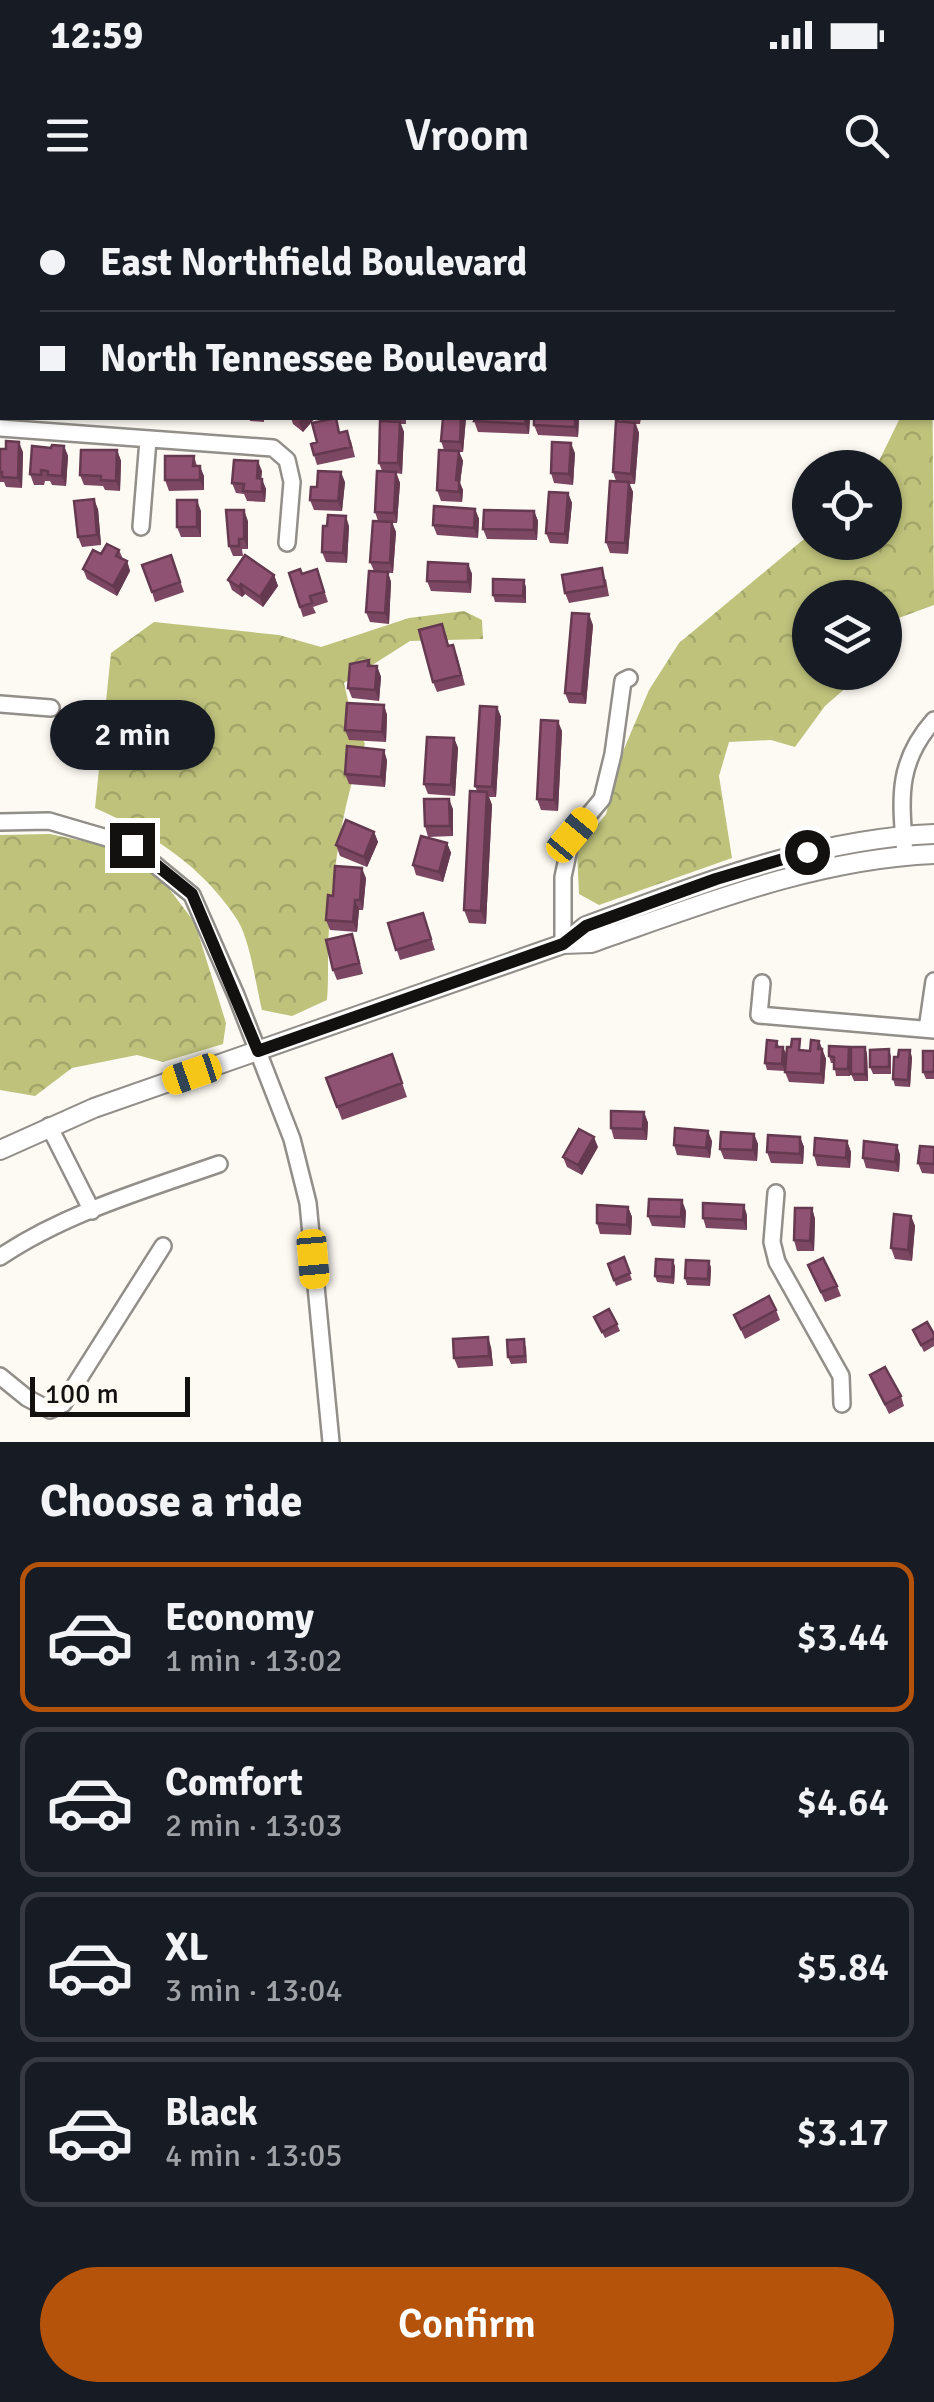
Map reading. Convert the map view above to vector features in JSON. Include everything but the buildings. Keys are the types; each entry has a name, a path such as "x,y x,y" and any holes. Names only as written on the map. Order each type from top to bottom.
{"main road":[{"path":"563,944 586,926 776,860 904,835 934,834"},
{"path":"0,1150 49,1126 563,944 591,943 765,884 838,866 934,854"}],"street":[{"path":"0,428 272,448 288,460 292,482 288,543"},
{"path":"141,526 148,440"},
{"path":"563,944 563,877 572,835 602,799 623,681 630,678"},
{"path":"0,704 51,708"},
{"path":"906,855 902,774 916,740 934,720"},
{"path":"0,822 49,822 132,845 192,894 292,1139 308,1202 331,1442"},
{"path":"762,983 759,1015 931,1030 934,981"},
{"path":"49,1126 92,1211"},
{"path":"0,1257 22,1242 92,1211 218,1164"},
{"path":"776,1193 772,1242 778,1262 841,1376 842,1404"},
{"path":"0,1376 26,1398 50,1410 63,1404 163,1246"}],"green space":[{"path":"899,420 933,420 934,605 902,617 902,580 792,580 792,690 843,690 825,706 795,747 771,740 729,742 719,776 732,858 599,905 579,894 577,851 606,814 624,749 649,690 679,643 792,549 792,560 902,560 902,450 884,450"},
{"path":"464,611 482,620 483,639 410,641 344,683 351,714 365,744 350,788 337,859 329,929 327,1000 292,1016 262,1010 246,940 224,902 175,854 95,808 111,653 154,622 279,635 321,647 409,618"},
{"path":"50,834 116,848 158,874 195,923 226,1023 223,1044 163,1062 137,1055 72,1068 35,1096 0,1090 0,835"}],"route":[{"path":"132,845 192,894 258,1051 563,944 586,926 716,879 807,852"}]}
